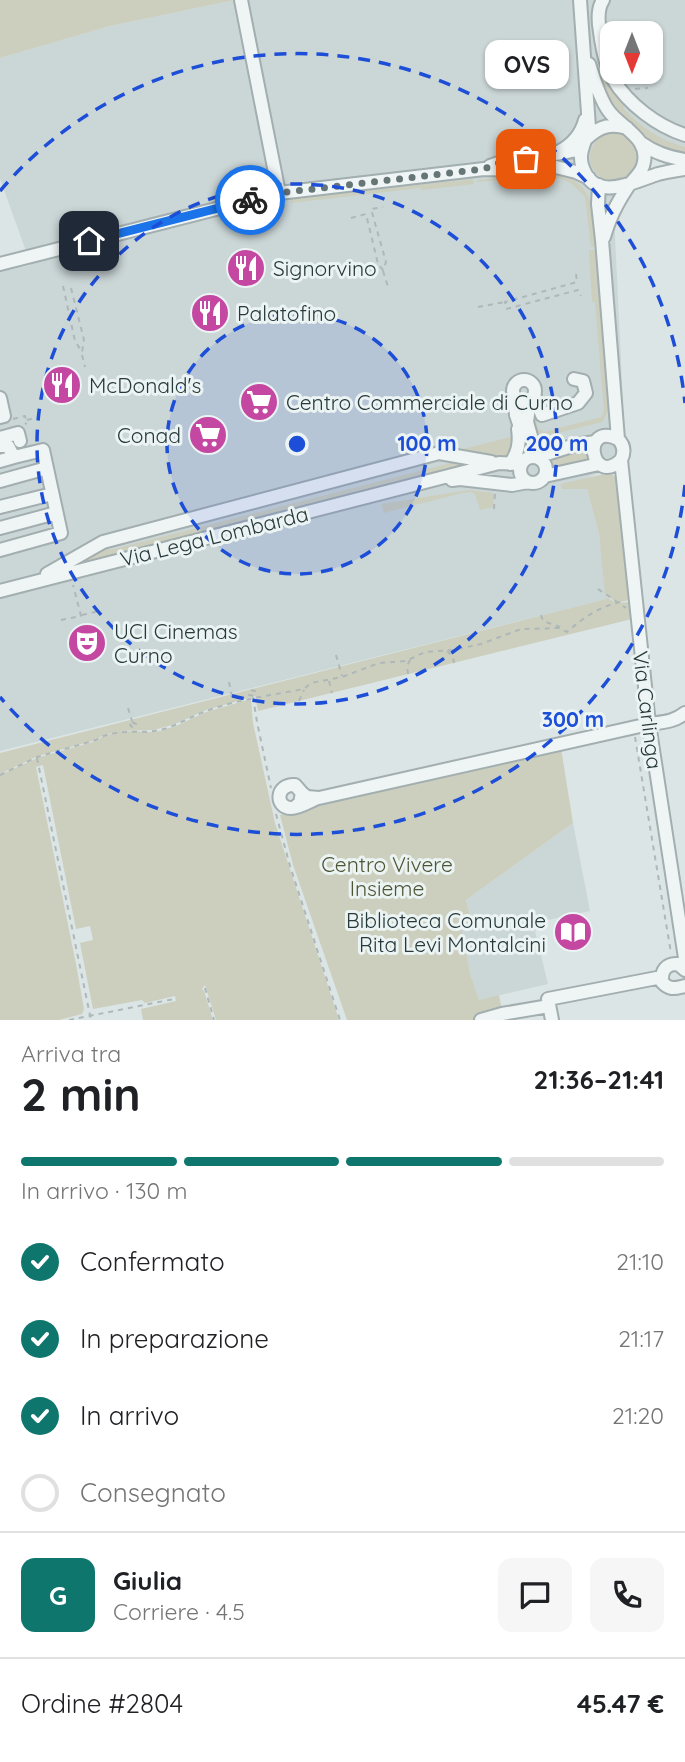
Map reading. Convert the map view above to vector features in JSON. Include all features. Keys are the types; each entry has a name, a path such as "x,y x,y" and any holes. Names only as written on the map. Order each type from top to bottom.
{"street":[{"path":"241,0 279,193"},
{"name":"Via Carlinga","path":"580,0 589,127 582,163 594,181 598,204 618,439 623,446 621,460 649,724 682,964"},
{"path":"595,81 589,23 597,5"},
{"path":"597,5 602,51 613,78 644,113 685,135"},
{"name":"Via Carlinga","path":"584,51 608,110 635,135 644,154 638,176 630,183 613,209 602,240"},
{"name":"Via Carlinga","path":"552,156 575,140 582,130 587,110"},
{"path":"484,169 501,162 567,153 585,143 595,130 606,126 617,125 627,129"},
{"path":"641,143 663,156 685,160"},
{"path":"0,264 279,193 484,169 515,170 552,166 576,172 609,188 685,169"},
{"path":"532,398 542,415 578,403 586,393 583,381 574,379"},
{"path":"528,482 522,477 516,456 522,418 535,388 531,382 519,381 513,390 514,396 522,418 540,442 550,445 575,445"},
{"path":"514,396 524,402 532,398"},
{"path":"0,398 2,416"},
{"path":"518,461 522,418"},
{"path":"0,438 18,433 20,441"},
{"path":"618,439 603,436 595,442 593,456 599,464 608,466 621,460"},
{"name":"Via Lega Lombarda","path":"5,589 595,442"},
{"path":"0,446 8,446 14,457"},
{"path":"0,461 43,450 61,533 1,551"},
{"path":"33,582 103,542 439,453 545,464 545,476"},
{"name":"Via Lega Lombarda","path":"427,482 460,479 512,485 540,481 545,476 599,464"},
{"path":"0,481 47,468"},
{"path":"0,507 52,494"},
{"path":"0,528 57,513"},
{"path":"0,579 5,589"},
{"path":"319,798 307,797 295,785 282,788 279,793 284,806 295,807 319,798 634,727 672,721 685,713"},
{"path":"295,807 300,803 302,793"},
{"path":"682,964 664,969 662,982 669,988 685,985"},
{"path":"552,1020 548,999 662,977"},
{"path":"481,1020 550,1006"}],"path":[{"path":"383,206 371,209 386,262 383,270"},
{"path":"351,218 366,214 378,264 383,270 389,290"},
{"path":"478,307 577,282 576,274"},
{"path":"70,284 84,340 82,352 85,367"},
{"path":"62,286 75,341 82,352"},
{"path":"505,302 506,309 578,290 580,296"},
{"path":"26,420 36,418"},
{"path":"70,573 80,615"},
{"path":"598,589 632,614"},
{"path":"541,615 543,621 567,632 598,609 636,600"},
{"path":"61,620 99,611"},
{"path":"299,701 304,689 311,683 342,677 379,663 406,661 425,652 481,644 521,629 560,627"},
{"path":"446,650 453,657 454,663"},
{"path":"335,655 342,677"},
{"path":"408,674 410,659"},
{"path":"329,680 332,693"},
{"path":"229,682 233,702"},
{"path":"0,775 37,757 118,731 162,729 233,702 304,689"},
{"path":"253,697 273,797"},
{"path":"128,708 133,730"},
{"path":"634,727 682,964"},
{"path":"37,757 90,1020"},
{"path":"275,810 290,866 340,1020"},
{"path":"205,988 214,1020"},
{"path":"69,1020 174,999"}],"shaded area":[{"path":"235,0 685,0 685,154 656,147 614,216 626,464 584,479 560,484 562,489 587,489 599,534 607,599 0,751 0,272 31,265 0,179 0,58 110,26"},
{"path":"573,823 590,911 548,920 535,931 548,984 479,1000 460,927 472,923 466,900"}],"green space":[{"path":"0,0 235,0 110,26 0,58"},
{"path":"594,21 600,35 600,66"},
{"path":"604,84 620,84 628,102 623,108 651,132 685,147 685,154 657,147 649,141 636,127 616,113"},
{"path":"614,133 631,140 638,157 631,174 614,181 597,174 590,157 597,140"},
{"path":"549,173 564,176 584,189 592,209 597,247 591,247 585,197 572,184 549,176 477,182"},
{"path":"473,179 474,184 422,190 420,188 291,203 290,199"},
{"path":"589,250 595,250 608,411 602,422 542,437 535,434 532,411 536,409 538,428 544,432 601,417 604,411"},
{"path":"514,436 512,456 498,459 463,449"},
{"path":"593,447 596,460 555,471 547,459"},
{"path":"450,458 479,463 66,568 108,545 110,550 451,463"},
{"path":"604,474 616,478 629,600 617,603 605,594 599,534 587,489 562,489 560,484"},
{"path":"469,490 494,493 493,507 480,510 475,494 471,492 384,513 381,504"},
{"path":"606,597 617,603 629,602 632,619 258,711 255,696 206,710 154,730 119,731 38,756 0,774 0,753"},
{"path":"251,699 253,723 275,823 339,1020 216,1020 205,985 202,989 213,1020 143,1020 141,1009 176,1001 175,996 145,1003 142,1000 93,1009 80,943 93,940 90,926 76,929 43,765 36,767 84,1009 82,1014 59,1020 0,1020 0,775 37,758 96,741 119,731 155,732 206,712"},
{"name":"Centro Vivere Insieme","path":"561,748 573,823 466,900 472,923 461,927 470,973 479,1000 499,995 504,1020 347,1020 293,865 280,815"}],"way so far":[{"path":"250,200 279,193 484,169 501,162 526,159"}],"place":[{"name":"OVS","path":"526,159"},
{"name":"Signorvino","path":"246,268"},
{"name":"Palatofino","path":"210,313"},
{"name":"McDonald's","path":"62,385"},
{"name":"Centro Commerciale di Curno","path":"259,402"},
{"name":"Conad","path":"208,435"},
{"name":"UCI Cinemas Curno","path":"87,643"},
{"name":"Biblioteca Comunale Rita Levi Montalcini","path":"573,932"}],"route":[{"path":"89,241 250,200"}]}
